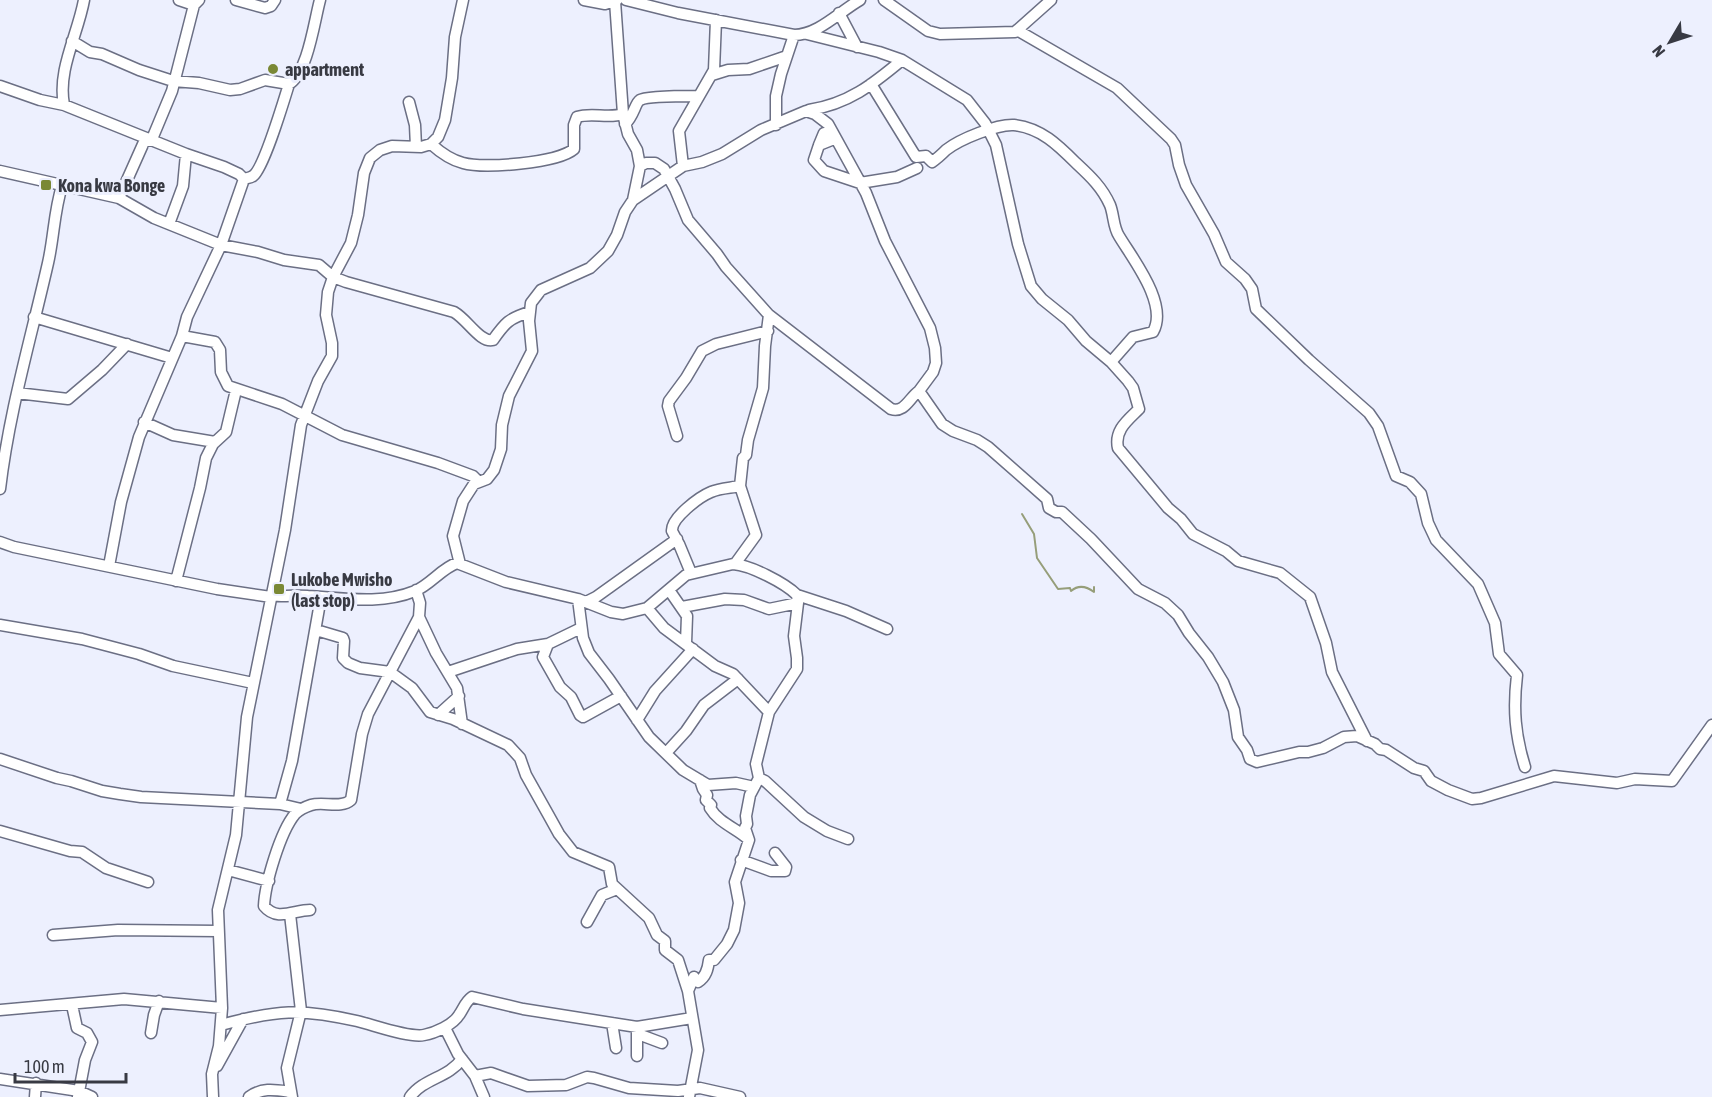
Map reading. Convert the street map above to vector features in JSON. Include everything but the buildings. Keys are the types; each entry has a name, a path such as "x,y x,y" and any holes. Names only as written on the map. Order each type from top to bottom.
{"street":[{"path":"64,105 62,89 72,41 84,0"},
{"path":"119,198 144,142 152,139 164,115 196,2 179,0"},
{"path":"236,0 265,8 271,6 275,0"},
{"path":"244,179 253,176 258,169 276,125 289,84 296,79 304,61 320,0"},
{"path":"213,1097 212,1074 219,1046 222,1008 218,910 236,835 247,717 285,531 304,414 332,356 332,343 326,315 328,292 333,276 351,243 364,173 370,158 380,150 392,146 416,147 431,144 438,137 445,120 452,78 455,37 463,0"},
{"path":"460,564 454,534 464,501 472,486 478,481 487,479 494,470 501,449 502,419 508,399 533,347 529,321 531,303 541,290 590,268 608,250 633,200 640,166 637,150 628,134 624,119 616,0 605,4 584,0"},
{"path":"626,0 678,13 794,35 807,34 902,60 967,100 989,130 996,145 1018,244 1031,286 1086,341 1111,362 1131,385 1139,409 1118,433 1118,448 1193,534 1226,551 1238,561 1280,573 1310,597 1326,643 1332,672 1367,742"},
{"path":"807,34 860,0"},
{"path":"884,0 933,33 997,33 1017,30 1051,0"},
{"path":"839,13 857,47"},
{"path":"683,166 679,131 712,75 715,65 716,20"},
{"path":"1017,30 1117,88 1171,139 1188,190 1214,234 1226,262 1245,279 1252,289 1256,309 1309,360 1358,401 1375,421 1396,476 1410,482 1422,495 1428,524 1436,540 1478,584 1495,623 1499,654 1517,675 1514,705 1518,743 1526,767"},
{"path":"777,125 776,96 794,35"},
{"path":"72,41 90,52 102,54 139,70 173,81 199,82 230,90 265,80 289,84"},
{"path":"712,75 728,70 749,69 787,56"},
{"path":"633,200 683,166 718,156 756,133 806,111 837,104 872,84 902,60"},
{"path":"872,84 916,156 926,156 932,162 956,145 989,130 1013,125 1030,129 1049,138 1096,181 1111,206 1118,235 1138,264 1153,295 1156,320 1153,332 1133,338 1111,362"},
{"path":"0,86 40,100 64,105 231,170 244,179"},
{"path":"431,144 454,160 476,166 542,160 567,154 574,149 574,125 577,117 586,115 624,119 633,116 636,104 641,100 667,96 698,96"},
{"path":"409,102 415,125 416,147"},
{"path":"640,166 646,163 656,163 669,177 690,222 769,315 891,409 897,410 903,408 931,375 936,363 933,336 922,309 885,241 860,183 828,124 818,115 806,111"},
{"path":"819,146 814,160 824,171 839,174 860,183 897,177 917,168"},
{"path":"169,224 183,186 186,154"},
{"path":"0,171 119,198 154,218 221,245 319,266 333,276 454,312 465,318 477,334 491,342 508,321 516,315 530,312"},
{"path":"109,566 121,502 144,423 182,336 187,317 221,245 244,179"},
{"path":"0,482 17,393 49,261 57,202 62,186"},
{"path":"735,564 756,535 740,486 743,458 747,454 748,440 763,388 769,315"},
{"path":"34,317 172,358"},
{"path":"677,436 669,401 687,378 700,353 716,344 768,331"},
{"path":"182,336 215,342 220,350 221,372 228,386 236,390 282,404 347,437 438,463 473,476 478,481"},
{"path":"17,393 68,399 102,370 127,344"},
{"path":"176,580 206,458 215,442 227,430 236,390"},
{"path":"919,391 942,424 988,447 1047,499 1049,508 1062,512 1085,533 1139,590 1159,599 1175,612 1223,682 1234,710 1238,737 1248,750 1250,759 1257,762 1323,748 1349,735 1357,736 1386,750 1414,768 1424,771 1431,781 1472,799 1554,776 1617,783 1635,779 1672,781 1712,725"},
{"path":"144,423 173,435 215,442"},
{"path":"691,573 671,530 674,521 693,504 715,490 740,486"},
{"path":"582,600 596,597 677,539"},
{"path":"0,542 217,589 271,596 321,597 342,600 367,600 404,595 416,590 450,566 460,564 506,582 582,600 620,614 630,614 647,608 681,578 691,573 735,564 777,580 798,599 846,611 887,629"},
{"path":"310,910 278,915 266,909 264,903 268,881 286,830 301,809 312,804 344,804 351,800 371,707 419,617 420,603 416,590"},
{"path":"637,720 655,691 690,646 687,616 669,590"},
{"path":"280,804 292,761 321,597"},
{"path":"681,607 725,598 744,600 769,609 798,599"},
{"path":"688,991 694,977 698,982 703,978 708,969 709,960 714,960 720,953 734,930 738,903 735,882 749,840 745,828 746,816 756,783 756,764 769,712 797,669 794,630 798,599"},
{"path":"582,600 581,628 588,653 649,737 683,770 708,785 765,781 804,817 827,831 848,838"},
{"path":"647,608 664,628 715,666 738,679 769,712"},
{"path":"419,617 459,696 462,724"},
{"path":"0,626 82,639 140,654 173,666 253,683"},
{"path":"448,672 490,657 543,648 581,628"},
{"path":"315,630 343,638 343,658 348,663 360,668 390,672 412,688 430,712 453,719 505,743 520,758 526,775 559,834 573,852 609,867 612,884 651,920 657,935 665,941 665,950 678,960 688,991 698,1050 690,1094"},
{"path":"543,648 544,660 560,687 571,697 583,717 621,696"},
{"path":"666,753 686,731 704,705 738,679"},
{"path":"438,715 459,696"},
{"path":"0,759 102,791 141,797 280,804 301,809"},
{"path":"699,779 707,795 706,800 716,817 736,828 749,840"},
{"path":"0,831 70,851 82,852 106,868 148,882"},
{"path":"741,860 771,871 785,871 786,867 775,853"},
{"path":"228,870 268,881"},
{"path":"587,922 602,895 617,889"},
{"path":"249,1097 256,1092 266,1090 292,1094 287,1068 301,1011 290,914"},
{"path":"53,935 118,930 218,931"},
{"path":"221,1025 279,1012 301,1011 359,1021 402,1032 408,1036 425,1035 453,1023 459,1017 466,1002 472,997 523,1009 612,1023 638,1030 662,1043"},
{"path":"0,1010 124,999 222,1008"},
{"path":"151,1033 159,1001"},
{"path":"72,1005 77,1028 87,1033 92,1042 85,1060 79,1094"},
{"path":"638,1030 692,1018"},
{"path":"212,1074 243,1019"},
{"path":"612,1023 616,1048"},
{"path":"446,1030 455,1049 476,1076 484,1097"},
{"path":"637,1056 638,1030"},
{"path":"410,1097 426,1082 454,1069 462,1059"},
{"path":"476,1076 490,1073 528,1086 566,1085 588,1077 629,1088 690,1094 700,1088 740,1097"},
{"path":"0,1079 36,1083 92,1097"},
{"path":"35,1097 36,1083"}],"waterway":[{"path":"1022,514 1034,534 1037,558 1058,589 1070,588 1071,591 1082,587 1094,592 1094,587"}],"place":[{"name":"appartment","path":"273,69"},
{"name":"Kona kwa Bonge","path":"46,185"},
{"name":"Lukobe Mwisho (last stop)","path":"279,589"}]}
